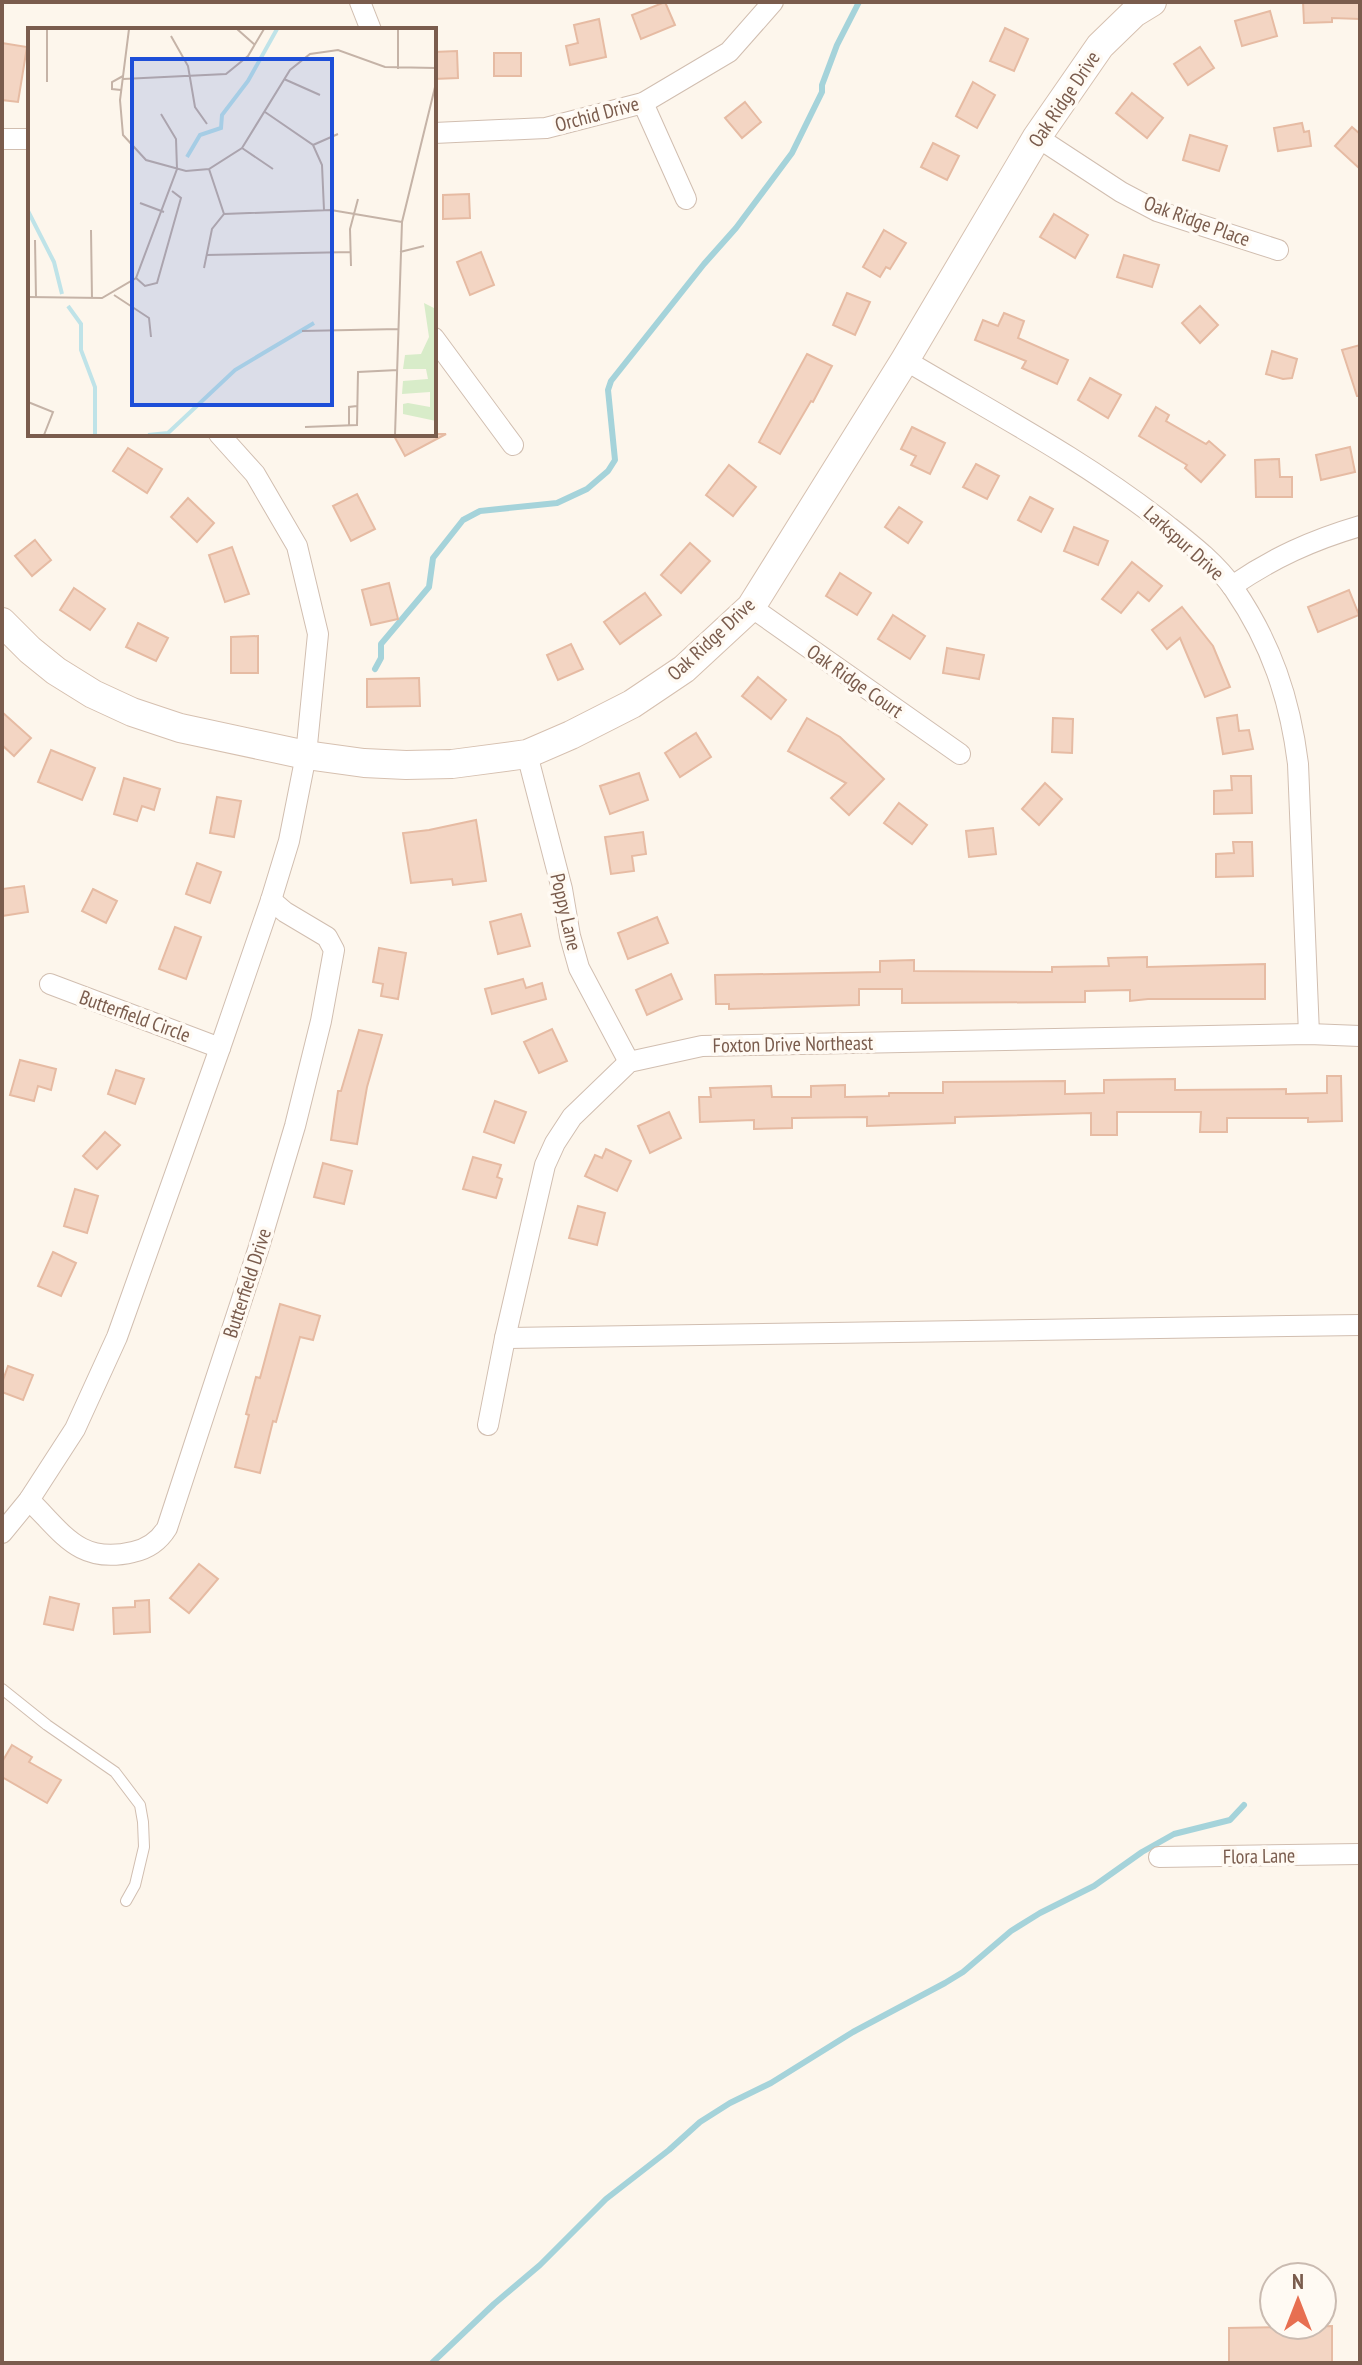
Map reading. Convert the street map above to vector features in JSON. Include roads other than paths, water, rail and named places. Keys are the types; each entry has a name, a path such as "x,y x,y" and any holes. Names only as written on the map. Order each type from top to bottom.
{"street":[{"path":"360,2 370,28"},
{"name":"Orchid Drive","path":"436,133 546,128 643,103 729,52 773,2"},
{"name":"Oak Ridge Drive","path":"2,622 56,671 93,694 132,712 180,728 306,755 364,763 452,764 527,754 632,704 684,669 751,607 905,360 1037,137 1100,46 1134,13 1152,2"},
{"path":"643,103 686,199"},
{"name":"Oak Ridge Place","path":"1037,137 1121,192 1157,211 1278,250"},
{"path":"2,139 28,139"},
{"path":"436,341 513,445"},
{"name":"Larkspur Drive","path":"905,360 1092,469 1141,505 1197,549 1232,586 1263,637 1282,683 1293,723 1298,764 1309,1034"},
{"path":"2,1533 29,1500 75,1429 117,1337 220,1048 289,841 306,755 318,634 297,546 255,474 221,436"},
{"path":"1232,586 1299,547 1360,526"},
{"name":"Oak Ridge Court","path":"751,607 960,754"},
{"name":"Poppy Lane","path":"527,754 579,968 629,1062"},
{"name":"Butterfield Drive","path":"29,1500 69,1541 89,1553 106,1556 141,1550 163,1536 167,1528 295,1126 321,1021 334,950 327,937 271,900"},
{"name":"Butterfield Circle","path":"50,984 220,1048"},
{"name":"Foxton Drive Northeast","path":"629,1062 702,1046 1309,1034 1360,1036"},
{"path":"488,1425 545,1165 572,1117 629,1062"},
{"path":"505,1338 1360,1325"},
{"name":"Flora Lane","path":"1159,1857 1360,1854"}],"lane":[{"path":"2,1689 115,1772 140,1805 144,1847 135,1885 126,1901"}],"waterway":[{"path":"375,669 381,658 381,644 429,587 433,558 463,520 480,511 557,503 587,489 608,471 615,460 608,390 611,381 736,228 792,153 822,92 837,45 859,2"},
{"path":"432,2363 540,2265 606,2199 700,2122 853,2032 945,1983 963,1972 1011,1931 1094,1886 1142,1852 1174,1834 1230,1820 1244,1805"}]}
